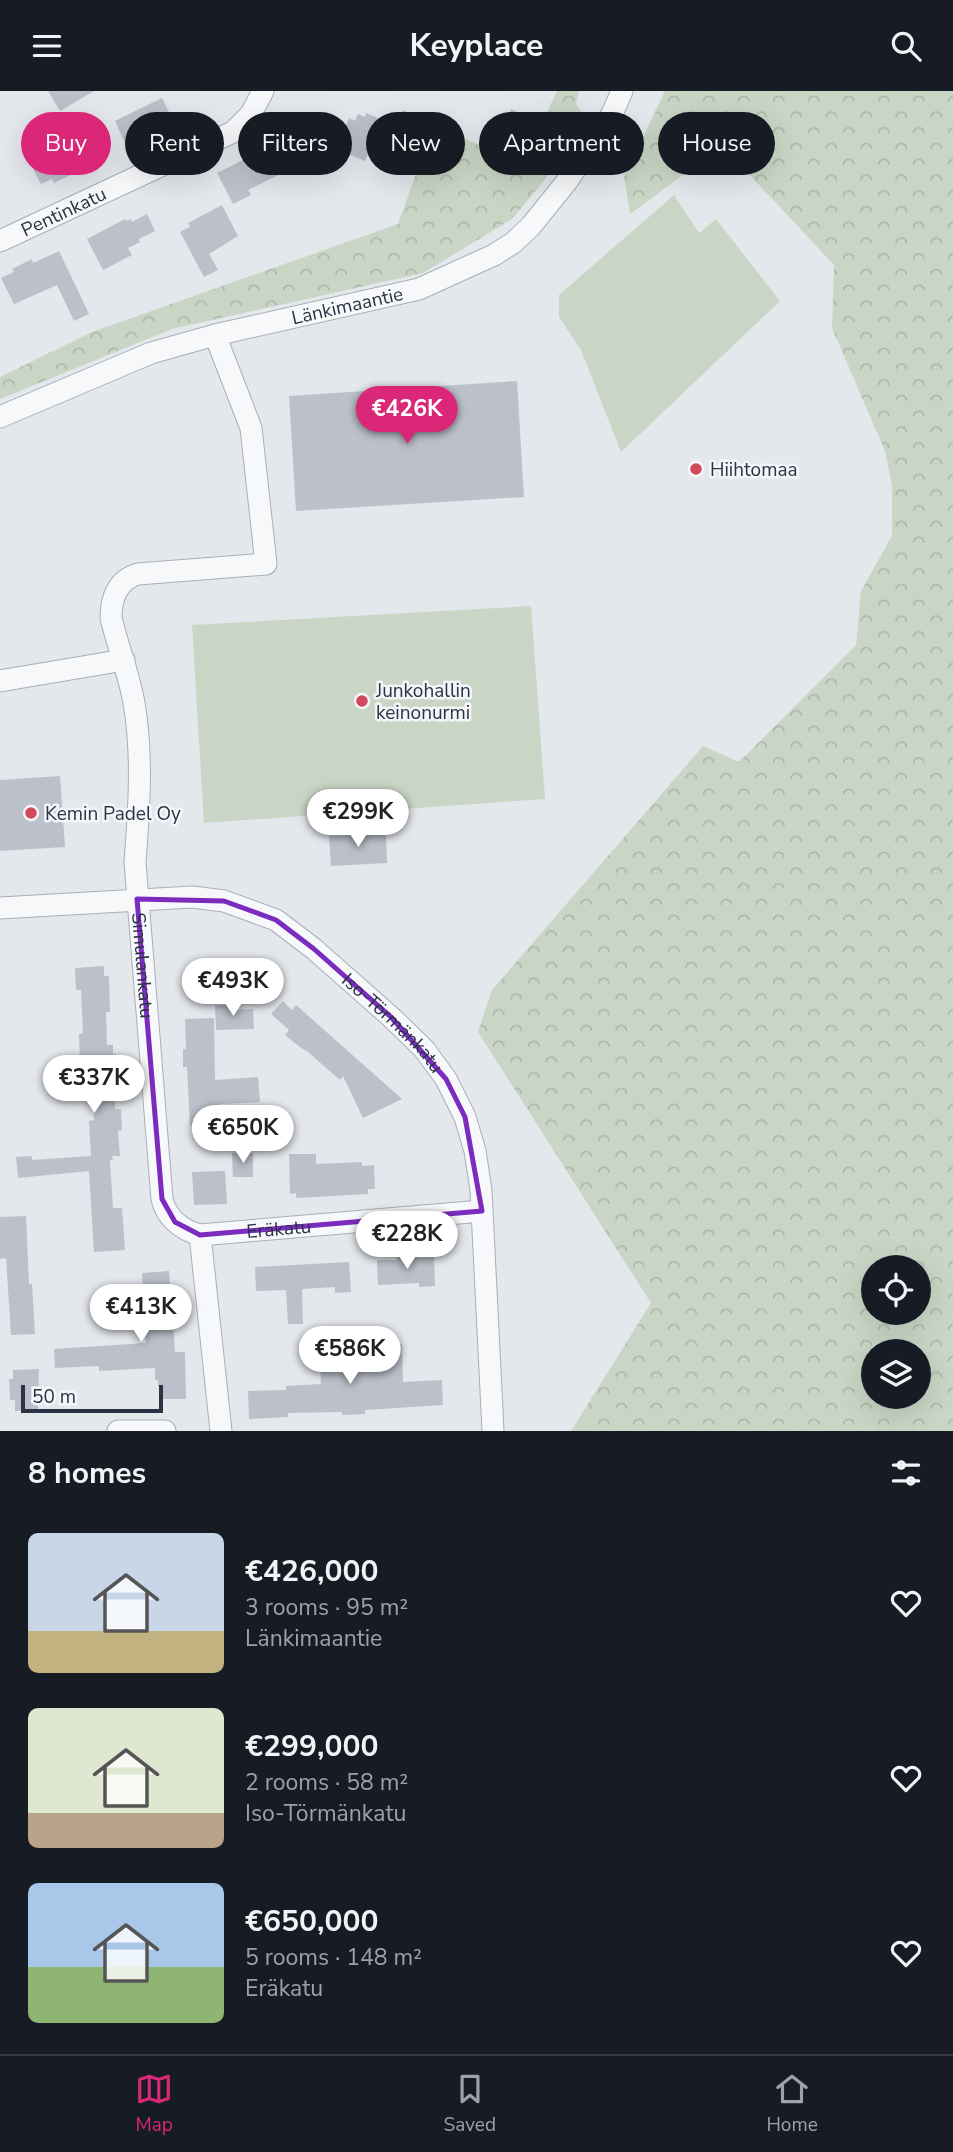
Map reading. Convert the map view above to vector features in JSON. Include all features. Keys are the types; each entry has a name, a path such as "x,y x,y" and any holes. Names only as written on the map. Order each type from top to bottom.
{"street":[{"name":"Pentinkatu","path":"0,241 233,132 251,114 263,91"},
{"name":"Länkimaantie","path":"0,417 151,353 215,335 419,289 494,255 513,243 531,226 568,180 612,114 622,91"},
{"name":"Simulankatu","path":"200,1235 168,1216 162,1199 135,862 139,806 138,741 134,703 111,618 111,605 119,586 132,575 266,564 251,428 215,335"},
{"path":"0,681 124,660"},
{"name":"Iso-Törmänkatu","path":"0,908 192,897 224,901 276,920 314,949 424,1049 446,1079 465,1117 475,1151 482,1211 493,1431"},
{"name":"Eräkatu","path":"200,1235 482,1211"},
{"path":"200,1235 221,1431"},
{"path":"118,1431 165,1431"}],"highlighted area":[{"path":"137,899 224,901 276,920 314,949 391,1017 446,1079 465,1117 482,1211 200,1235 175,1222 162,1199"}],"green space":[{"path":"557,91 579,91 576,104 581,112 547,112"},
{"path":"665,91 953,91 953,1431 571,1431 651,1303 478,1032 492,990 703,746 739,762 856,645 861,591 892,536 892,485 885,451 832,328 834,265 750,175 775,175 775,112 658,112 658,175 683,175 630,214 624,177 644,175 644,135"},
{"path":"465,139 479,145 479,175 548,175 512,219 423,273 172,329 0,399 0,377 92,332 398,224 416,175 465,175"},
{"path":"674,195 699,233 716,219 780,301 621,452 581,350 559,317 559,295"},
{"path":"531,606 545,799 204,823 192,625"}],"building":[{"path":"48,91 94,91 60,111"},
{"path":"162,98 169,112 133,112"},
{"path":"366,113 365,161 352,156 352,120 355,121 358,114 365,117"},
{"path":"125,116 125,143 115,121"},
{"path":"238,162 238,175 279,175 248,190 251,195 233,204 218,175 224,175 224,170"},
{"path":"36,175 71,175 54,183 52,179 41,184"},
{"path":"222,205 238,236 209,254 218,270 204,277 180,232 190,227 188,223"},
{"path":"147,214 155,231 128,248 132,255 103,270 87,239 125,219 131,219 132,222"},
{"path":"59,251 89,314 74,321 57,285 14,304 1,278 32,259 33,263"},
{"path":"517,381 524,497 296,511 289,396"},
{"name":"Kemin Padel Oy","path":"60,776 65,847 0,851 0,780"},
{"path":"386,833 387,863 331,866 329,836"},
{"path":"104,966 104,976 109,976 107,1045 113,1045 113,1054 116,1054 115,1109 121,1109 122,1130 118,1131 120,1156 112,1156 113,1160 110,1160 113,1208 122,1208 125,1250 94,1252 89,1171 18,1178 16,1157 32,1156 32,1160 91,1156 89,1121 94,1120 92,1087 89,1087 88,1074 85,1074 85,1064 80,1064 79,1034 83,1033 81,990 76,990 75,968"},
{"path":"283,1001 292,1010 296,1005 402,1099 363,1118 343,1076 340,1080 285,1035 289,1030 271,1014"},
{"path":"215,1005 234,1005 235,1010 253,1009 254,1029 216,1030"},
{"path":"214,1018 215,1080 258,1077 260,1102 220,1104 221,1110 216,1110 216,1125 190,1126 187,1067 183,1067 183,1049 186,1049 185,1019"},
{"path":"232,1153 253,1153 253,1177 233,1177"},
{"path":"289,1154 316,1154 316,1164 362,1162 362,1166 374,1165 375,1189 368,1189 368,1194 296,1198 296,1193 290,1194"},
{"path":"225,1171 227,1204 194,1205 192,1172"},
{"path":"26,1216 29,1284 32,1284 35,1334 11,1335 6,1258 0,1259 0,1217"},
{"path":"417,1254 417,1258 434,1257 435,1286 419,1287 419,1283 378,1285 377,1260 397,1260 397,1255"},
{"path":"349,1262 351,1292 335,1293 335,1287 302,1289 303,1324 288,1324 286,1290 256,1291 255,1267"},
{"path":"169,1271 175,1352 185,1352 186,1399 161,1399 161,1386 158,1386 158,1380 155,1380 155,1368 99,1371 99,1366 55,1368 54,1349 146,1343 142,1273"},
{"path":"379,1344 402,1344 403,1382 442,1380 443,1405 365,1410 365,1414 288,1413 288,1417 249,1419 248,1391 286,1390 286,1386 321,1384 319,1348 380,1348"},
{"path":"39,1369 38,1410 15,1411 15,1400 10,1400 9,1379 13,1379 13,1370"}],"place":[{"name":"Hiihtomaa","path":"696,469"},
{"name":"Junkohallin keinonurmi","path":"362,701"},
{"name":"Kemin Padel Oy","path":"31,813"}]}
